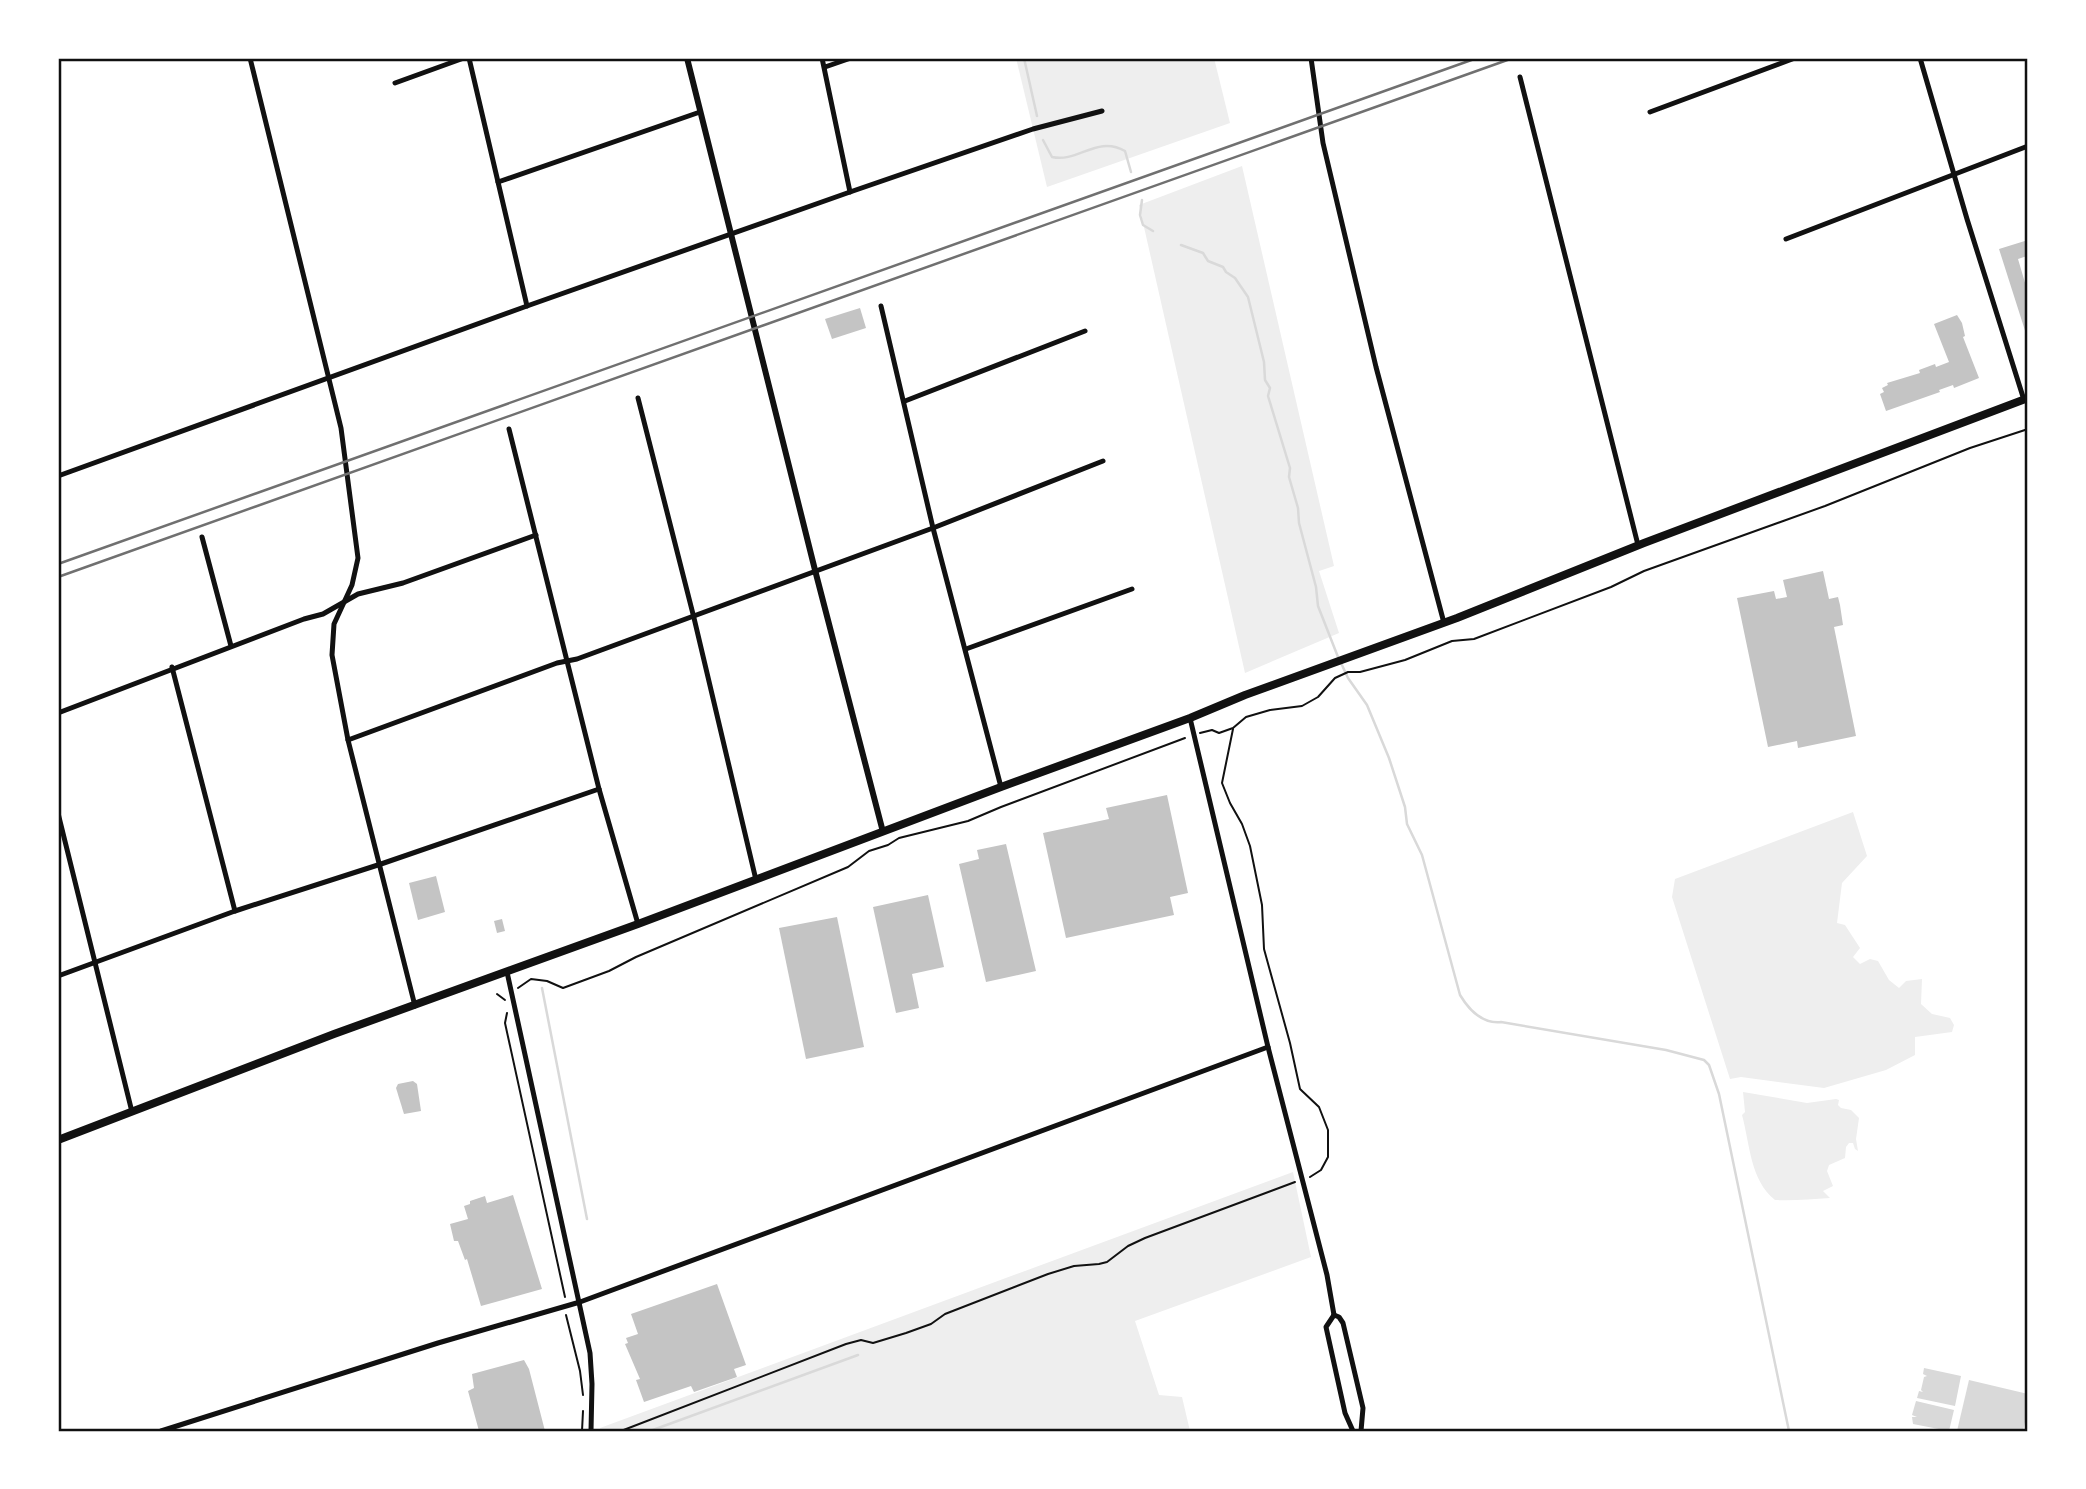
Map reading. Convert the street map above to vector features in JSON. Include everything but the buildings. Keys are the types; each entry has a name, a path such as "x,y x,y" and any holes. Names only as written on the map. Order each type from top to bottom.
{"main road":[{"path":"58,1140 334,1034 638,924 1190,718 1245,695 1444,623 1638,545 2026,399"}],"street":[{"path":"250,58 341,428 358,558 352,585 334,624 331,655 348,740 415,1006"},
{"path":"395,83 464,58"},
{"path":"469,58 527,306"},
{"path":"688,58 883,832"},
{"path":"822,58 850,192"},
{"path":"825,67 851,58"},
{"path":"1311,58 1326,156 1376,367 1444,623"},
{"path":"1650,112 1795,58"},
{"path":"1920,58 2026,399"},
{"path":"1520,77 1638,545"},
{"path":"58,476 850,192 1033,129 1101,111"},
{"path":"498,182 700,112"},
{"path":"1786,239 2028,146"},
{"path":"881,306 933,528 1002,787"},
{"path":"905,401 1085,331"},
{"path":"638,398 756,880"},
{"path":"509,429 599,789 638,924"},
{"path":"348,740 694,618 1103,461"},
{"path":"58,713 173,667 323,614 358,594 403,583 536,535"},
{"path":"202,537 231,646"},
{"path":"966,649 1132,589"},
{"path":"173,667 235,911"},
{"path":"1190,718 1268,1047 1327,1275 1334,1315 1326,1327 1345,1413 1353,1431"},
{"path":"58,976 235,911 599,789"},
{"path":"58,813 132,1112"},
{"path":"508,972 590,1353 591,1431"},
{"path":"161,1431 438,1343 580,1302 1268,1047"},
{"path":"1334,1315 1343,1323 1363,1408 1361,1431"}],"path":[{"path":"1208,730 1219,733 1233,728 1249,715 1302,706 1311,702 1335,678 1405,660 1452,641 1475,639 1611,587 1644,571 1825,506 1970,448 2028,429"},
{"path":"1233,728 1222,783 1250,846 1262,905 1264,949 1300,1088 1305,1096 1320,1107 1328,1130 1328,1157 1321,1170 1310,1177"},
{"path":"524,986 531,979 540,979 563,988 609,971 848,867 869,851 899,838 987,815 1001,807 1180,740"},
{"path":"497,994 505,1001 508,1009 505,1023 566,1295 562,1302 580,1371 583,1399"},
{"path":"621,1431 846,1344 861,1340 873,1343 906,1333 931,1324 945,1314 1048,1274 1074,1266 1099,1265 1145,1238 1295,1182"},
{"path":"582,1431 583,1408"}],"shaded area":[{"path":"1016,58 1214,58 1230,123 1047,187"},
{"path":"1242,166 1334,566 1319,571 1339,633 1245,673 1139,205"},
{"path":"1853,812 1867,856 1842,883 1837,923 1845,925 1860,948 1853,957 1860,964 1870,959 1878,961 1889,980 1899,988 1906,981 1922,979 1921,1004 1932,1014 1950,1018 1954,1025 1952,1032 1915,1037 1915,1055 1886,1070 1824,1088 1741,1077 1730,1079 1672,897 1675,879"},
{"path":"1743,1092 1807,1103 1836,1099 1839,1100 1838,1105 1841,1108 1851,1110 1859,1118 1856,1139 1858,1151 1853,1143 1849,1143 1845,1158 1829,1165 1827,1171 1833,1186 1823,1191 1830,1198 1775,1200 1767,1192 1760,1182 1749,1149 1742,1115 1745,1112"},
{"path":"1293,1172 1311,1257 1135,1321 1159,1395 1182,1397 1190,1431 601,1431 600,1428"},
{"path":"1924,1368 1961,1376 1955,1406 1917,1398 1919,1391 1923,1392 1921,1390 1924,1377 1927,1376 1923,1374"},
{"path":"1969,1380 2028,1394 2023,1431 1957,1431"},
{"path":"1916,1401 1954,1410 1949,1431 1913,1424 1912,1417 1917,1417 1912,1415"}],"waterway":[{"path":"1024,58 1037,116"},
{"path":"1043,140 1052,157 1061,158 1096,147 1115,147 1125,151 1131,172"},
{"path":"1142,200 1140,215 1143,225 1153,231"},
{"path":"1181,245 1203,253 1208,261 1223,267 1235,278 1248,297 1264,362 1265,380 1270,388 1268,396 1290,468 1289,477 1316,587 1318,606 1338,657"},
{"path":"1341,663 1367,705 1389,758 1405,807 1407,824 1422,855 1460,995 1472,1011 1488,1021 1666,1050 1704,1060 1709,1065 1719,1094 1789,1431"},
{"path":"542,988 587,1219"},
{"path":"650,1431 858,1355"}],"railway":[{"path":"58,564 1477,58"},
{"path":"58,577 1513,58"}]}
